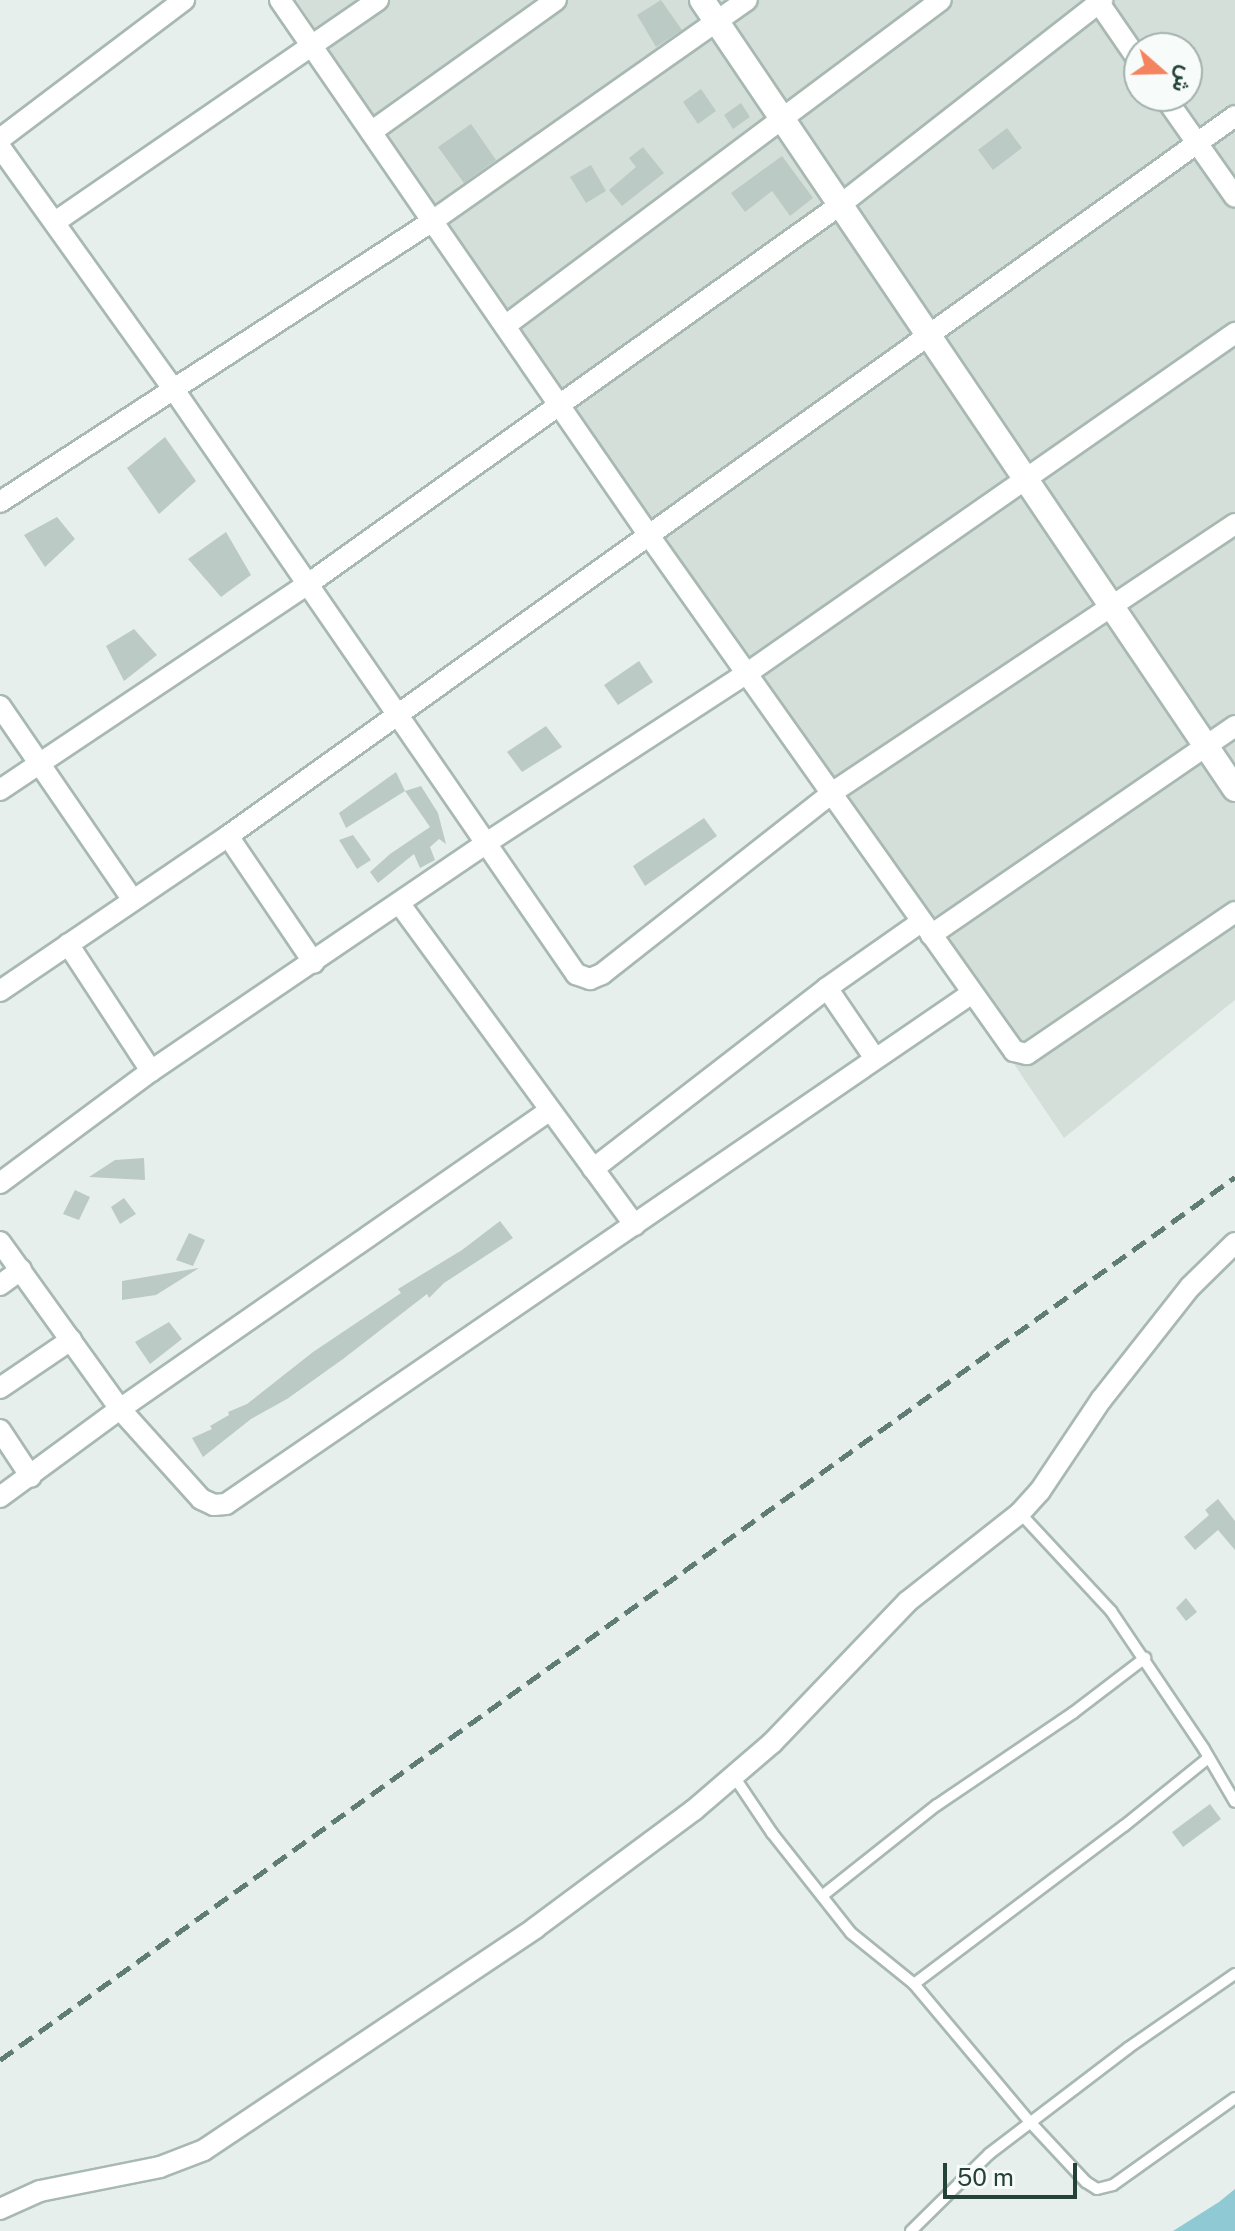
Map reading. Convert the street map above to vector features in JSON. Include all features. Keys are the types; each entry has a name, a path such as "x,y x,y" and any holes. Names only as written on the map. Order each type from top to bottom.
{"street":[{"path":"0,139 184,0"},
{"path":"280,0 650,537 749,672 1014,1051 1027,1054 1235,912"},
{"path":"55,222 378,0"},
{"path":"371,132 556,0"},
{"path":"702,0 1235,789"},
{"path":"0,502 172,387 431,222 747,0"},
{"path":"505,326 941,0"},
{"path":"0,790 308,584 840,205 1099,1 1123,37"},
{"path":"1175,112 1235,197"},
{"path":"0,991 228,836 1235,116"},
{"path":"0,147 172,387 576,974 590,979 602,974 833,792 1235,524"},
{"path":"0,1183 151,1071 488,842 749,672 1235,333"},
{"path":"0,706 133,900"},
{"path":"593,1169 827,988 926,929 1235,726"},
{"path":"228,836 314,963"},
{"path":"399,903 635,1225"},
{"path":"68,944 151,1071"},
{"path":"827,988 874,1057"},
{"path":"0,1242 120,1409 201,1499 214,1505 226,1504 635,1225 874,1057 972,993"},
{"path":"0,1497 120,1409 549,1111"},
{"path":"0,2209 40,2191 160,2167 204,2150 535,1928 694,1810 772,1743 907,1602 1020,1513 1040,1491 1101,1400 1190,1287 1235,1243"},
{"path":"0,1285 21,1270"},
{"path":"0,1388 71,1340"},
{"path":"0,1430 31,1477"}],"lane":[{"path":"1020,1513 1111,1611 1145,1658 1235,1802"},
{"path":"822,1896 937,1805 1073,1713 1145,1658"},
{"path":"914,1984 1124,1826 1207,1759"},
{"path":"733,1775 851,1933 914,1984 1030,2122 1086,2182 1097,2189 1113,2185 1235,2098"},
{"path":"911,2231 989,2154 1128,2048 1235,1974"}],"shaded area":[{"path":"296,0 1235,0 1235,1000 1064,1138"}],"water":[{"path":"1235,2189 1235,2231 1173,2231 1219,2202"}],"building":[{"path":"661,0 682,30 656,47 637,15"},
{"path":"701,89 716,111 698,124 683,102"},
{"path":"741,103 750,117 733,129 724,115"},
{"path":"471,124 496,160 464,183 438,147"},
{"path":"1007,128 1022,148 993,170 978,150"},
{"path":"643,147 664,173 622,206 609,190 636,167 629,158"},
{"path":"782,156 813,198 790,216 772,191 745,212 731,193"},
{"path":"591,165 606,191 586,203 570,177"},
{"path":"165,437 196,481 159,514 127,468"},
{"path":"57,517 75,539 45,567 24,535"},
{"path":"226,532 251,575 221,597 188,559"},
{"path":"134,629 157,655 124,681 106,646"},
{"path":"639,661 653,682 618,705 604,685"},
{"path":"546,726 562,747 522,772 507,752"},
{"path":"396,772 405,791 346,828 339,813"},
{"path":"421,786 438,813 446,844 439,839 430,847 435,860 420,868 414,854 378,883 370,872 430,827 405,791"},
{"path":"704,818 717,836 645,886 633,866"},
{"path":"353,835 371,860 357,869 339,840"},
{"path":"144,1158 145,1180 89,1177 115,1160"},
{"path":"75,1190 90,1197 79,1220 63,1214"},
{"path":"124,1198 136,1214 120,1224 111,1207"},
{"path":"500,1221 513,1238 444,1283 429,1298 427,1294 343,1359 287,1399 251,1419 203,1457 192,1438 212,1429 210,1426 229,1415 228,1412 247,1404 313,1352 401,1293 398,1289 462,1250"},
{"path":"189,1233 205,1240 193,1266 176,1260"},
{"path":"199,1268 156,1295 122,1300 122,1281"},
{"path":"169,1322 182,1339 150,1364 135,1342"},
{"path":"1218,1499 1235,1521 1235,1550 1218,1530 1195,1550 1184,1537 1209,1515 1205,1510"},
{"path":"1186,1598 1197,1612 1186,1621 1176,1608"},
{"path":"1210,1804 1221,1819 1183,1847 1172,1832"}],"railway":[{"path":"0,2060 1235,1177"}]}
